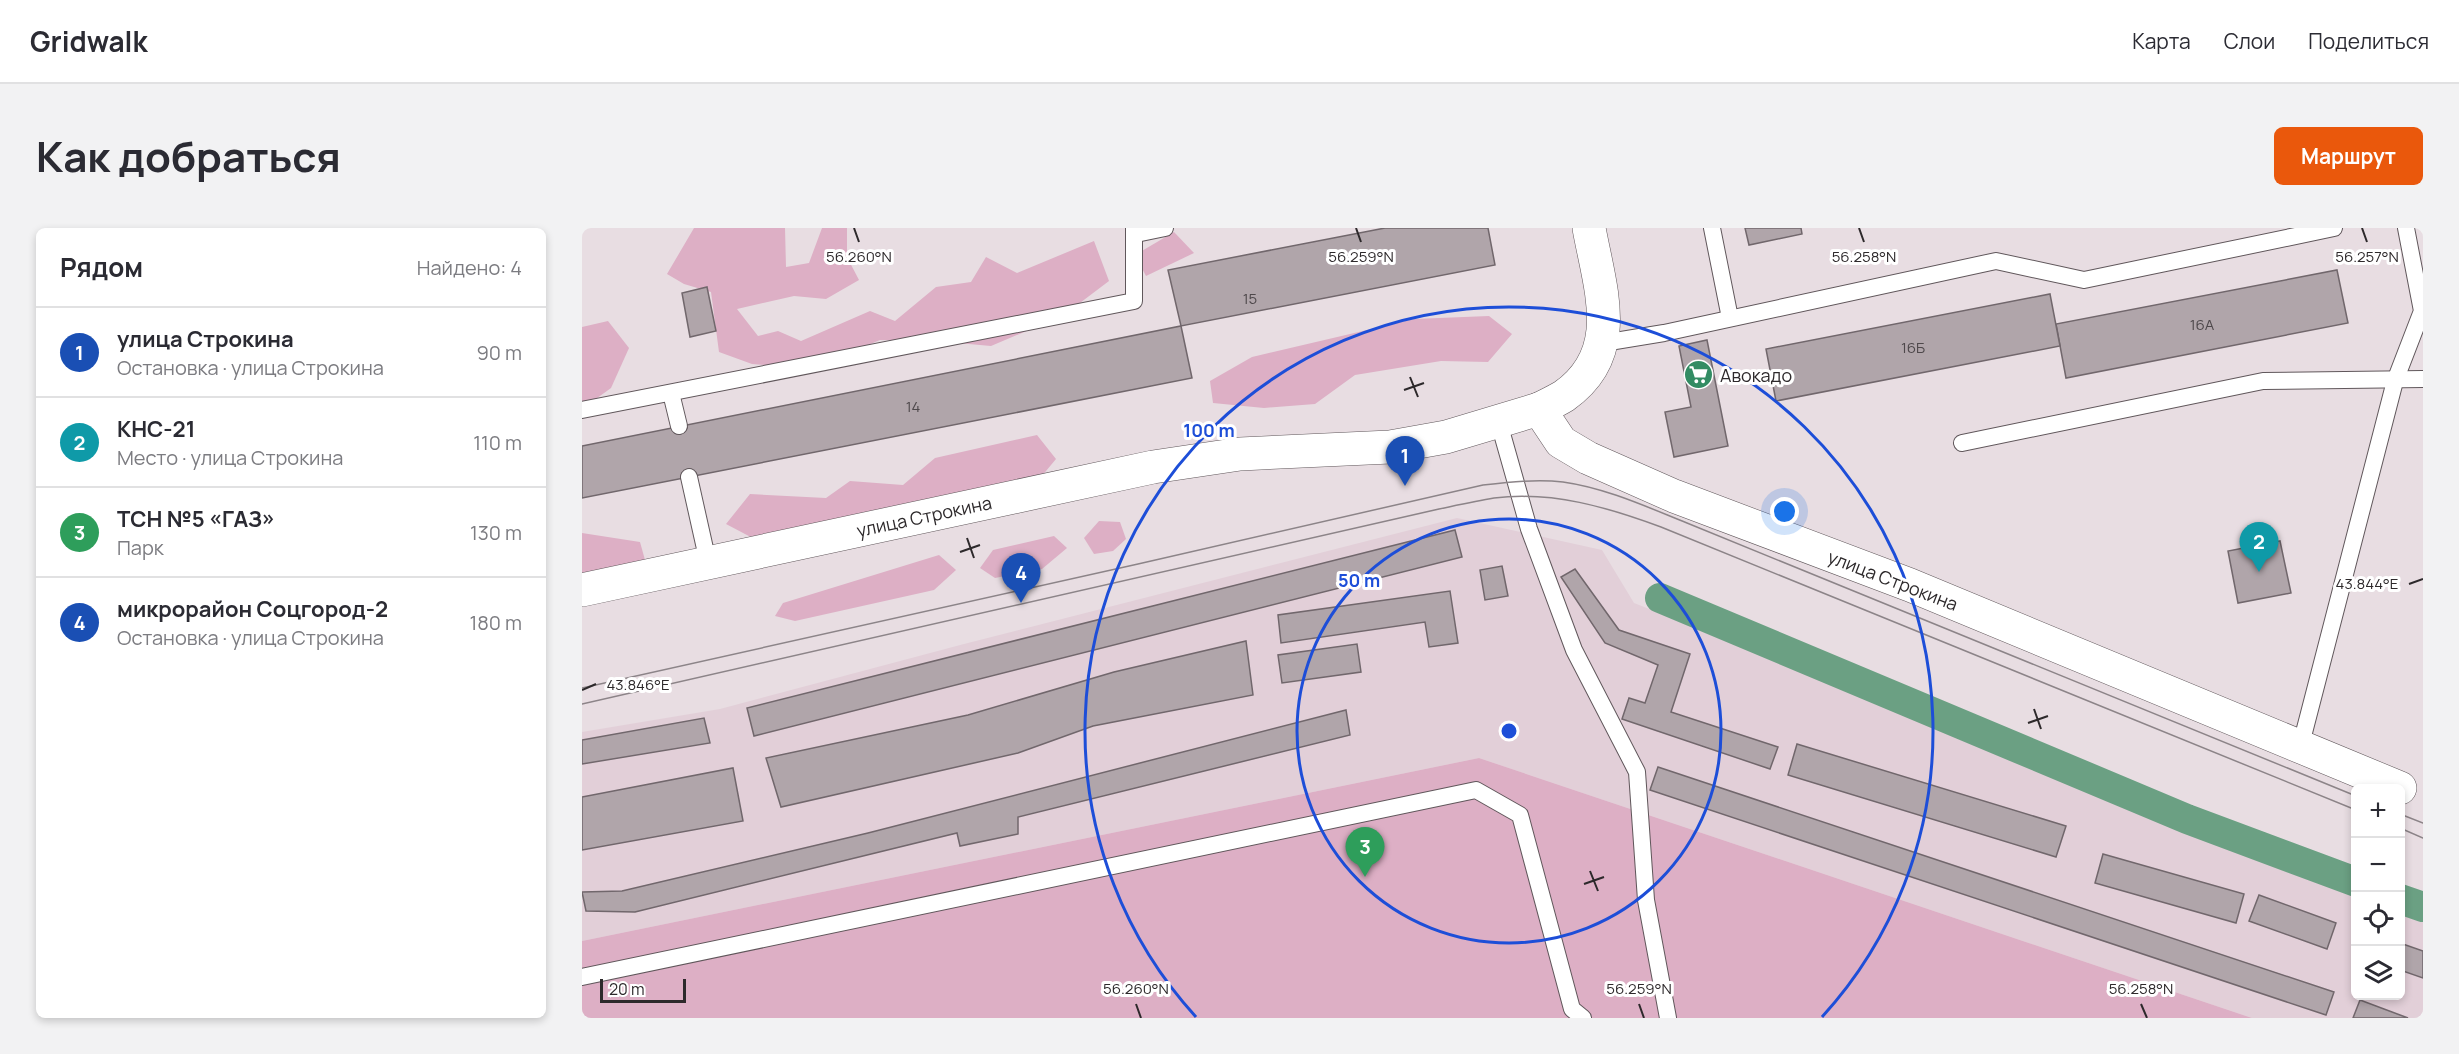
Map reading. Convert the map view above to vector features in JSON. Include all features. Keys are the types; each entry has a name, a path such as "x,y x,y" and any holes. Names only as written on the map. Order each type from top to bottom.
{"street":[{"path":"1539,409 1564,396 1583,379 1603,343 1604,313 1589,228"},
{"name":"улица Строкина","path":"582,590 1153,467 1240,454 1390,447 1446,437 1539,409 1561,442 1610,468 1674,496 1910,585 2388,784"},
{"name":"улица Строкина","path":"2405,791 2423,797"}],"lane":[{"path":"582,410 1134,301 1135,231 1165,228"},
{"path":"1712,228 1730,318"},
{"path":"1603,343 1665,333 1996,261 2084,280 2334,228"},
{"path":"2300,748 2395,381 2422,311 2406,228"},
{"path":"1962,442 2263,381 2423,379"},
{"path":"671,393 679,426"},
{"path":"1498,423 1529,529 1574,650 1637,772 1646,900 1668,1018"},
{"path":"689,477 708,562"},
{"path":"582,977 1476,790 1520,815 1572,1009 1583,1018"}],"shaded area":[{"path":"694,228 785,228 786,267 809,263 822,228 847,228 847,257 859,280 826,299 794,296 737,309 758,336 778,331 801,341 870,311 895,321 936,287 971,282 986,257 1017,273 1094,241 1109,281 1064,315 991,346 935,341 880,340 811,369 752,364 719,352 711,292 684,284 667,274"},
{"path":"1174,232 1194,253 1146,276 1135,255"},
{"path":"1489,316 1512,334 1488,362 1441,361 1355,375 1315,404 1264,408 1213,403 1210,381 1252,357 1414,319"},
{"path":"608,321 629,348 611,388 582,409 582,327"},
{"path":"1037,435 1056,459 1036,483 764,544 726,524 750,494 826,498 850,481 903,485 935,458"},
{"path":"1457,518 1602,550 1634,603 2351,884 2351,1000 2405,1000 2405,906 2423,913 2423,1018 2252,1018 1479,758 582,941 582,732 720,709"},
{"path":"1099,521 1120,522 1126,539 1113,551 1094,554 1084,538"},
{"path":"582,533 640,542 645,560 582,575"},
{"path":"1054,536 1067,548 1042,569 995,578 980,568 993,550"},
{"path":"939,555 956,570 934,590 795,621 775,616 783,603"},
{"path":"1479,758 2252,1018 582,1018 582,941"}],"building":[{"path":"1385,228 1488,228 1495,265 1181,326 1168,270"},
{"path":"1745,228 1801,228 1802,234 1749,245"},
{"path":"2337,270 2348,323 2066,378 2056,324"},
{"path":"707,287 716,331 690,337 682,293"},
{"path":"2050,294 2060,346 1776,401 1766,349"},
{"path":"1181,326 1192,378 582,498 582,446"},
{"path":"1707,340 1728,446 1674,457 1665,412 1691,407 1679,346"},
{"path":"1455,530 1462,557 754,736 747,708"},
{"path":"2280,541 2291,593 2238,603 2228,551"},
{"path":"1502,566 1508,596 1485,600 1480,570"},
{"path":"1575,569 1619,630 1690,654 1671,712 1778,747 1770,769 1622,719 1629,698 1645,703 1658,665 1605,643 1561,577"},
{"path":"1450,591 1458,643 1429,647 1425,622 1281,643 1278,615"},
{"path":"1246,641 1253,695 1093,726 1018,753 781,807 766,758 968,715 1114,672"},
{"path":"1357,644 1361,672 1282,683 1278,655"},
{"path":"1346,710 1350,735 1018,817 1018,834 960,846 957,833 635,912 586,911 582,892 622,891 868,833"},
{"path":"704,718 710,743 582,764 582,740"},
{"path":"1797,744 2066,826 2056,857 1788,775"},
{"path":"1658,767 2334,992 2326,1015 1650,790"},
{"path":"733,768 743,821 582,850 582,797"},
{"path":"2103,854 2244,894 2236,923 2095,883"},
{"path":"2259,895 2336,923 2327,949 2249,921"},
{"path":"2405,945 2423,951 2423,978 2405,972"},
{"path":"2360,1000 2408,1018 2353,1018"}],"waterway":[{"path":"1660,598 2187,819 2351,880"},
{"path":"2405,901 2423,907"}],"tram line":[{"path":"582,688 1483,485 1553,481 1611,493 1642,505 2351,794"},
{"path":"582,704 1439,509 1494,498 1537,497 1600,507 1661,527 2351,808"},
{"path":"2405,816 2423,823"},
{"path":"2405,830 2423,838"}],"place":[{"name":"Авокадо","path":"1699,375"},
{"name":"улица Строкина","path":"1405,486"},
{"name":"КНС-21","path":"2259,572"},
{"name":"микрорайон Соцгород-2","path":"1021,603"},
{"name":"ТСН №5 «ГАЗ»","path":"1365,877"}]}
